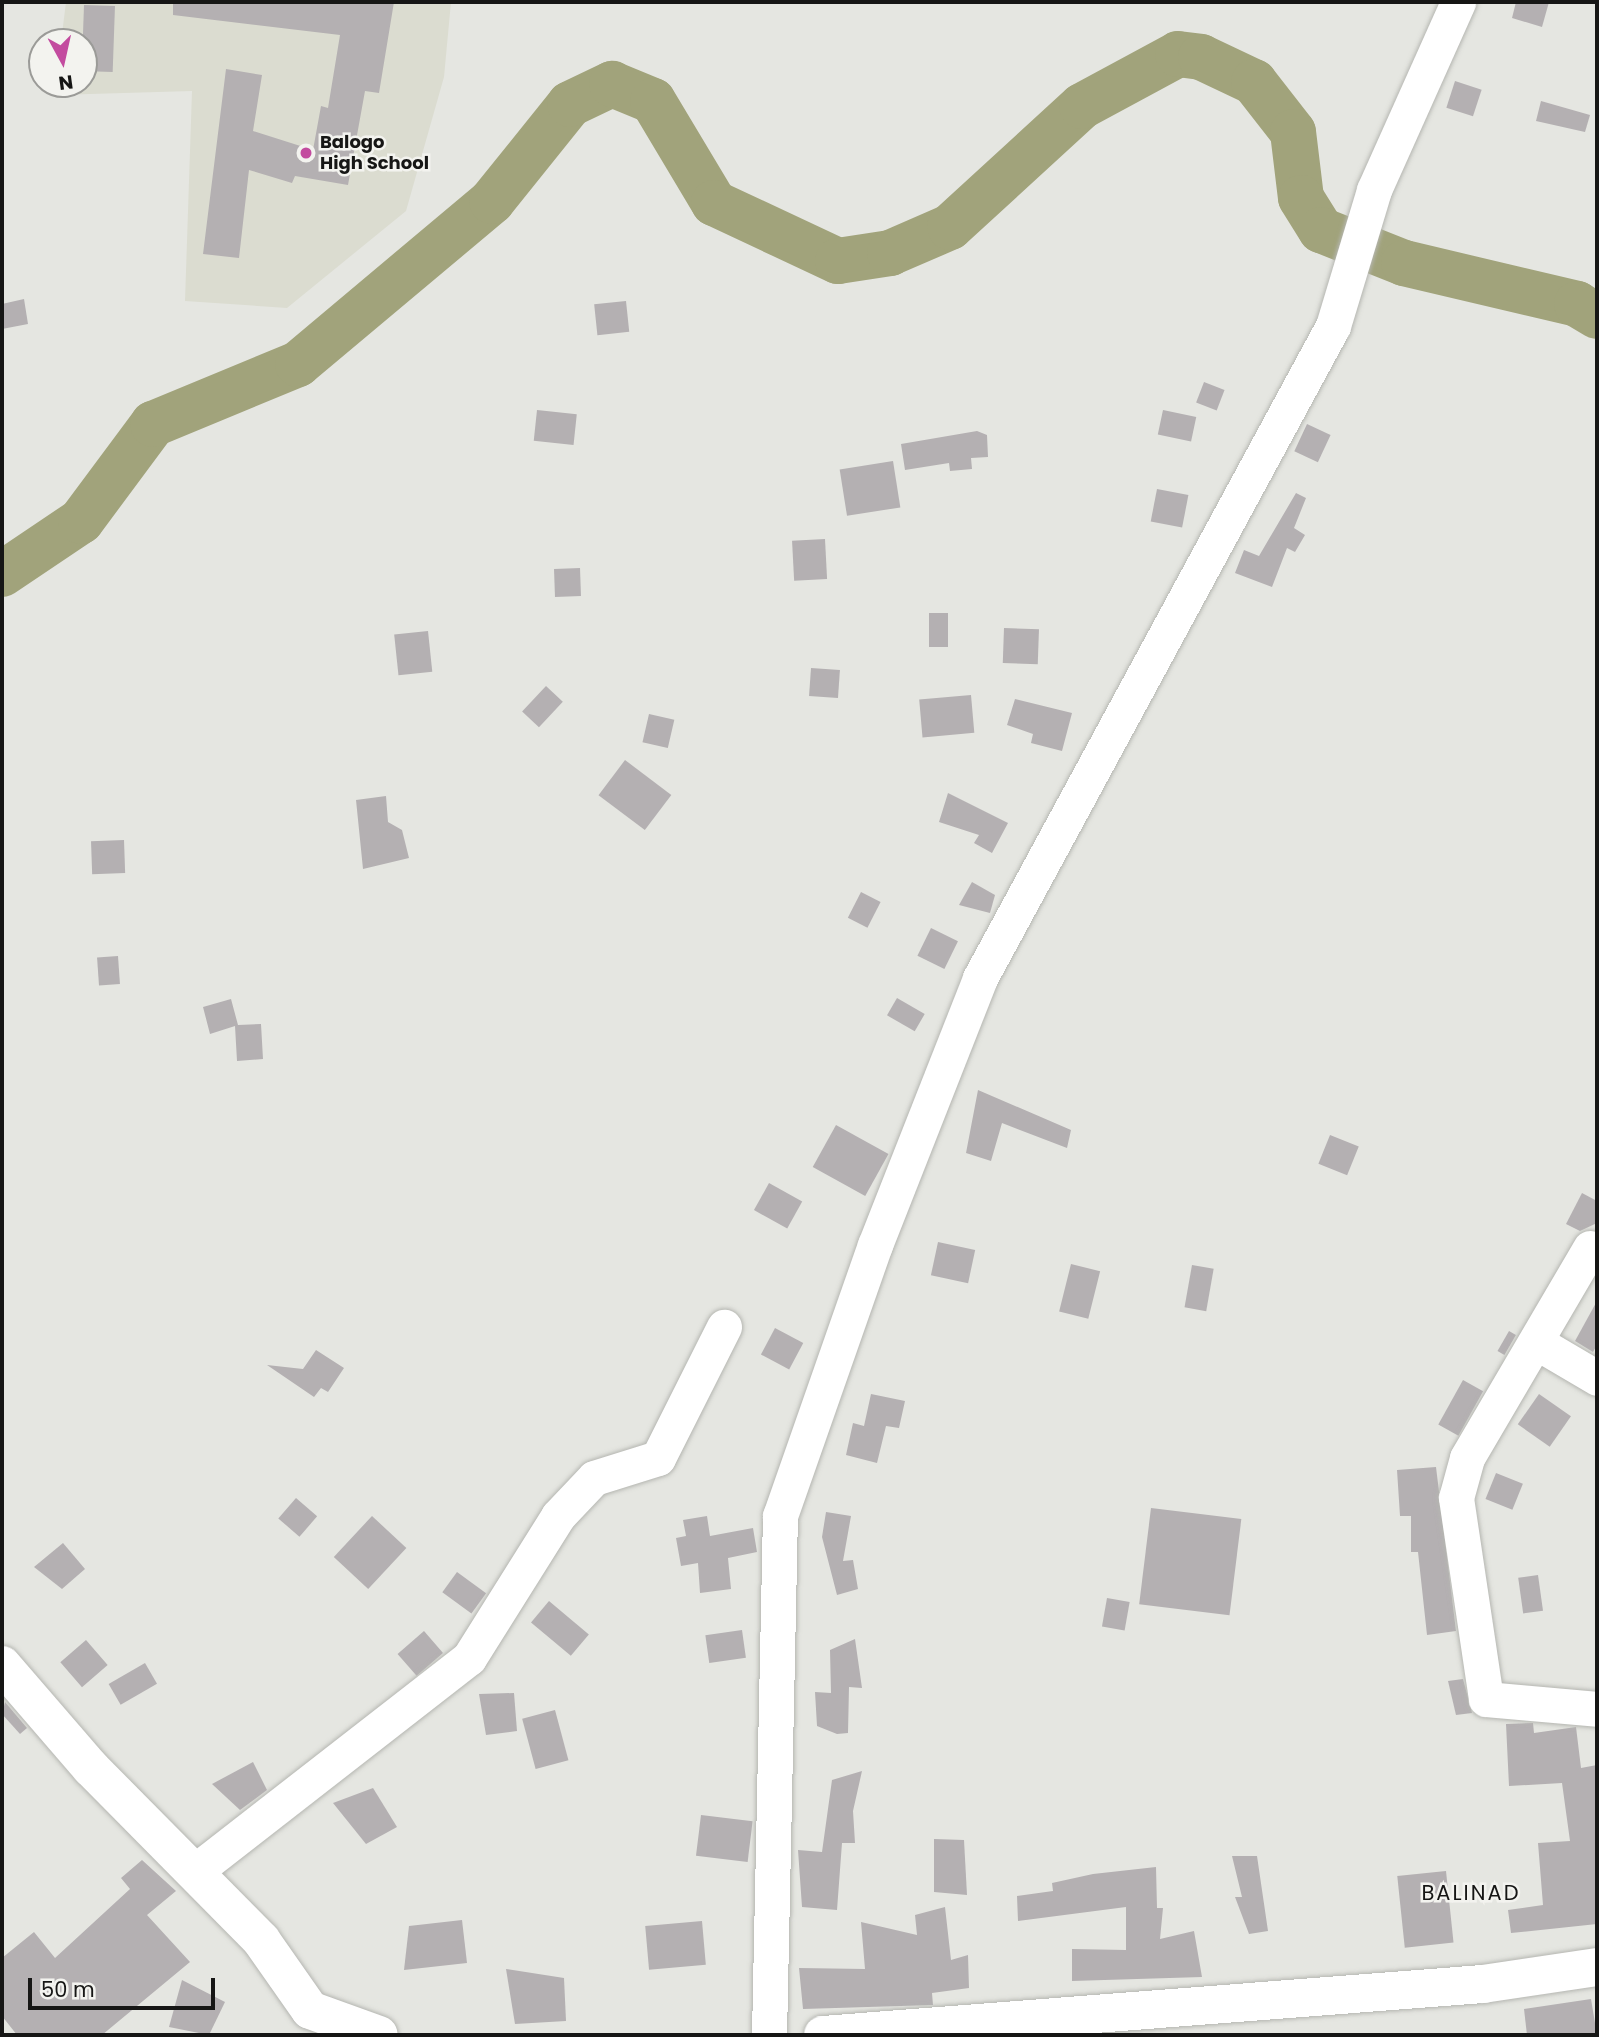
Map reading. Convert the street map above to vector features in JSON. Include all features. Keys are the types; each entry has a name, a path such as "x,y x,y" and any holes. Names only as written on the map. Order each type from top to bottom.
{"main road":[{"path":"2,1665 194,1872 261,1940 310,2010 379,2035"},
{"path":"842,2035 1483,1984 1597,1967"}],"street":[{"path":"769,2035 780,1516 875,1245 980,978 1334,326 1374,190 1458,2"},
{"path":"1590,1248 1467,1458 1456,1499 1486,1699 1497,1704 1597,1709"},
{"path":"194,1872 469,1658 576,1497 594,1478 659,1458 724,1327"},
{"path":"1535,1342 1597,1378"}],"shaded area":[{"name":"Balogo High School","path":"66,2 451,2 444,77 406,211 287,308 185,301 192,91 98,94 98,28 63,28"}],"building":[{"path":"173,2 394,2 379,93 365,91 348,185 295,176 292,183 249,170 239,258 203,254 226,69 262,75 253,131 313,150 321,106 328,108 340,35 173,15"},
{"path":"1516,2 1549,2 1542,27 1512,18"},
{"path":"84,5 115,6 113,72 98,72 98,28 83,28"},
{"path":"1455,81 1482,90 1473,116 1446,108"},
{"path":"1541,101 1590,115 1585,132 1536,121"},
{"path":"24,299 28,324 2,329 2,304"},
{"path":"626,301 629,332 597,335 594,304"},
{"path":"1204,382 1225,390 1217,410 1196,403"},
{"path":"537,410 577,414 574,445 534,441"},
{"path":"1163,410 1196,417 1191,442 1158,434"},
{"path":"1307,424 1331,435 1318,462 1294,451"},
{"path":"977,431 987,435 988,457 971,458 972,469 950,471 949,463 905,470 901,444"},
{"path":"893,461 900,507 847,516 840,469"},
{"path":"1157,489 1188,495 1182,527 1151,521"},
{"path":"1296,493 1306,498 1294,528 1305,535 1295,552 1287,548 1272,587 1235,573 1244,550 1259,556"},
{"path":"825,539 827,579 794,581 792,541"},
{"path":"580,568 581,596 555,597 554,569"},
{"path":"929,613 948,613 948,647 929,647"},
{"path":"1004,628 1039,629 1038,664 1003,663"},
{"path":"428,631 432,672 398,675 394,635"},
{"path":"811,668 840,670 838,698 809,696"},
{"path":"546,686 563,702 539,727 522,712"},
{"path":"971,695 974,733 923,737 919,700"},
{"path":"1015,699 1072,713 1062,751 1031,743 1033,734 1007,725"},
{"path":"649,714 674,720 668,748 642,742"},
{"path":"625,760 671,795 645,830 599,795"},
{"path":"948,793 1008,823 992,853 974,843 979,835 939,822"},
{"path":"386,796 388,822 402,830 409,858 363,869 356,800"},
{"path":"124,840 125,873 92,874 91,841"},
{"path":"972,882 995,895 990,913 959,905"},
{"path":"861,892 881,902 867,928 848,918"},
{"path":"931,928 958,941 944,969 917,956"},
{"path":"118,956 120,984 99,985 97,957"},
{"path":"897,998 925,1014 915,1031 887,1015"},
{"path":"231,999 238,1025 261,1024 263,1059 237,1061 235,1026 210,1034 203,1007"},
{"path":"978,1090 1071,1130 1067,1148 1002,1123 991,1161 966,1153"},
{"path":"836,1125 888,1154 865,1196 813,1167"},
{"path":"1330,1135 1359,1147 1347,1175 1318,1164"},
{"path":"769,1183 802,1201 787,1229 754,1210"},
{"path":"1582,1193 1597,1201 1597,1223 1580,1231 1566,1224"},
{"path":"938,1242 975,1250 968,1283 931,1275"},
{"path":"1071,1264 1100,1271 1088,1319 1059,1312"},
{"path":"1192,1265 1214,1269 1206,1311 1185,1307"},
{"path":"1597,1301 1597,1345 1593,1352 1575,1341"},
{"path":"775,1328 803,1343 789,1370 761,1354"},
{"path":"1509,1331 1516,1335 1504,1355 1498,1351"},
{"path":"316,1350 344,1368 328,1392 321,1388 314,1397 267,1365 303,1369"},
{"path":"1463,1380 1483,1391 1458,1436 1438,1425"},
{"path":"871,1394 905,1401 899,1428 886,1426 877,1463 846,1455 853,1423 864,1426"},
{"path":"1539,1394 1571,1416 1550,1447 1518,1424"},
{"path":"1436,1467 1456,1631 1427,1635 1418,1552 1411,1552 1411,1516 1400,1516 1397,1470"},
{"path":"1496,1473 1523,1484 1512,1510 1486,1499"},
{"path":"296,1498 317,1516 299,1537 278,1518"},
{"path":"1151,1508 1241,1519 1230,1615 1139,1604"},
{"path":"826,1512 851,1516 843,1561 853,1560 858,1589 837,1595 822,1537"},
{"path":"372,1516 406,1548 368,1589 334,1557"},
{"path":"707,1516 710,1536 753,1528 757,1552 728,1558 731,1589 700,1593 698,1563 681,1566 676,1538 686,1536 683,1520"},
{"path":"63,1543 85,1569 62,1589 34,1567"},
{"path":"457,1572 486,1593 471,1613 442,1592"},
{"path":"1538,1575 1543,1611 1523,1613 1518,1578"},
{"path":"1107,1598 1130,1602 1125,1631 1102,1627"},
{"path":"549,1601 589,1634 571,1656 531,1622"},
{"path":"742,1630 746,1658 709,1663 705,1635"},
{"path":"424,1631 443,1653 417,1676 398,1654"},
{"path":"855,1639 862,1688 849,1687 848,1733 837,1734 817,1726 815,1692 831,1693 830,1650"},
{"path":"86,1640 108,1665 82,1687 60,1662"},
{"path":"145,1663 157,1684 121,1705 109,1684"},
{"path":"1463,1679 1472,1713 1456,1715 1448,1681"},
{"path":"514,1693 517,1731 486,1735 479,1694"},
{"path":"5,1702 27,1728 20,1734 2,1714"},
{"path":"555,1710 568,1760 536,1769 522,1719"},
{"path":"1533,1723 1534,1733 1576,1727 1581,1768 1597,1765 1597,1924 1511,1933 1508,1910 1543,1905 1538,1843 1570,1841 1562,1783 1509,1786 1506,1724"},
{"path":"253,1762 267,1790 240,1810 212,1784"},
{"path":"862,1771 853,1811 855,1843 842,1843 837,1910 802,1907 798,1850 822,1852 832,1780"},
{"path":"373,1788 397,1827 366,1844 333,1803"},
{"path":"701,1815 753,1821 748,1862 696,1856"},
{"path":"934,1839 964,1840 967,1895 934,1892"},
{"path":"1232,1856 1257,1856 1268,1931 1249,1934 1235,1897 1242,1897"},
{"path":"142,1860 176,1891 147,1915 190,1962 102,2035 17,2035 2,2016 2,1958 34,1932 55,1958 130,1889 121,1878"},
{"path":"1156,1867 1157,1908 1163,1908 1160,1939 1194,1931 1202,1977 1072,1981 1072,1949 1126,1950 1126,1907 1018,1921 1017,1896 1053,1891 1052,1883 1093,1874"},
{"path":"1446,1871 1454,1943 1405,1948 1397,1876"},
{"path":"945,1907 951,1960 968,1955 969,1988 932,1993 933,2005 803,2009 799,1968 865,1969 861,1922 917,1935 915,1915"},
{"path":"462,1920 467,1963 404,1970 409,1926"},
{"path":"702,1921 706,1965 649,1970 645,1926"},
{"path":"506,1969 564,1978 566,2021 515,2024"},
{"path":"182,1980 225,2002 209,2035 169,2027"},
{"path":"1591,1999 1597,2035 1527,2035 1524,2009"}],"waterway":[{"path":"2,574 81,521 153,424 298,364 492,201 570,104 612,84 653,101 714,203 838,261 890,253 950,227 1082,106 1178,54 1201,57 1254,82 1293,132 1301,198 1321,230 1404,263 1577,304 1597,316"}],"place":[{"name":"Balogo High School","path":"306,153"}],"district":[{"name":"BALINAD","path":"1471,1893"}]}
